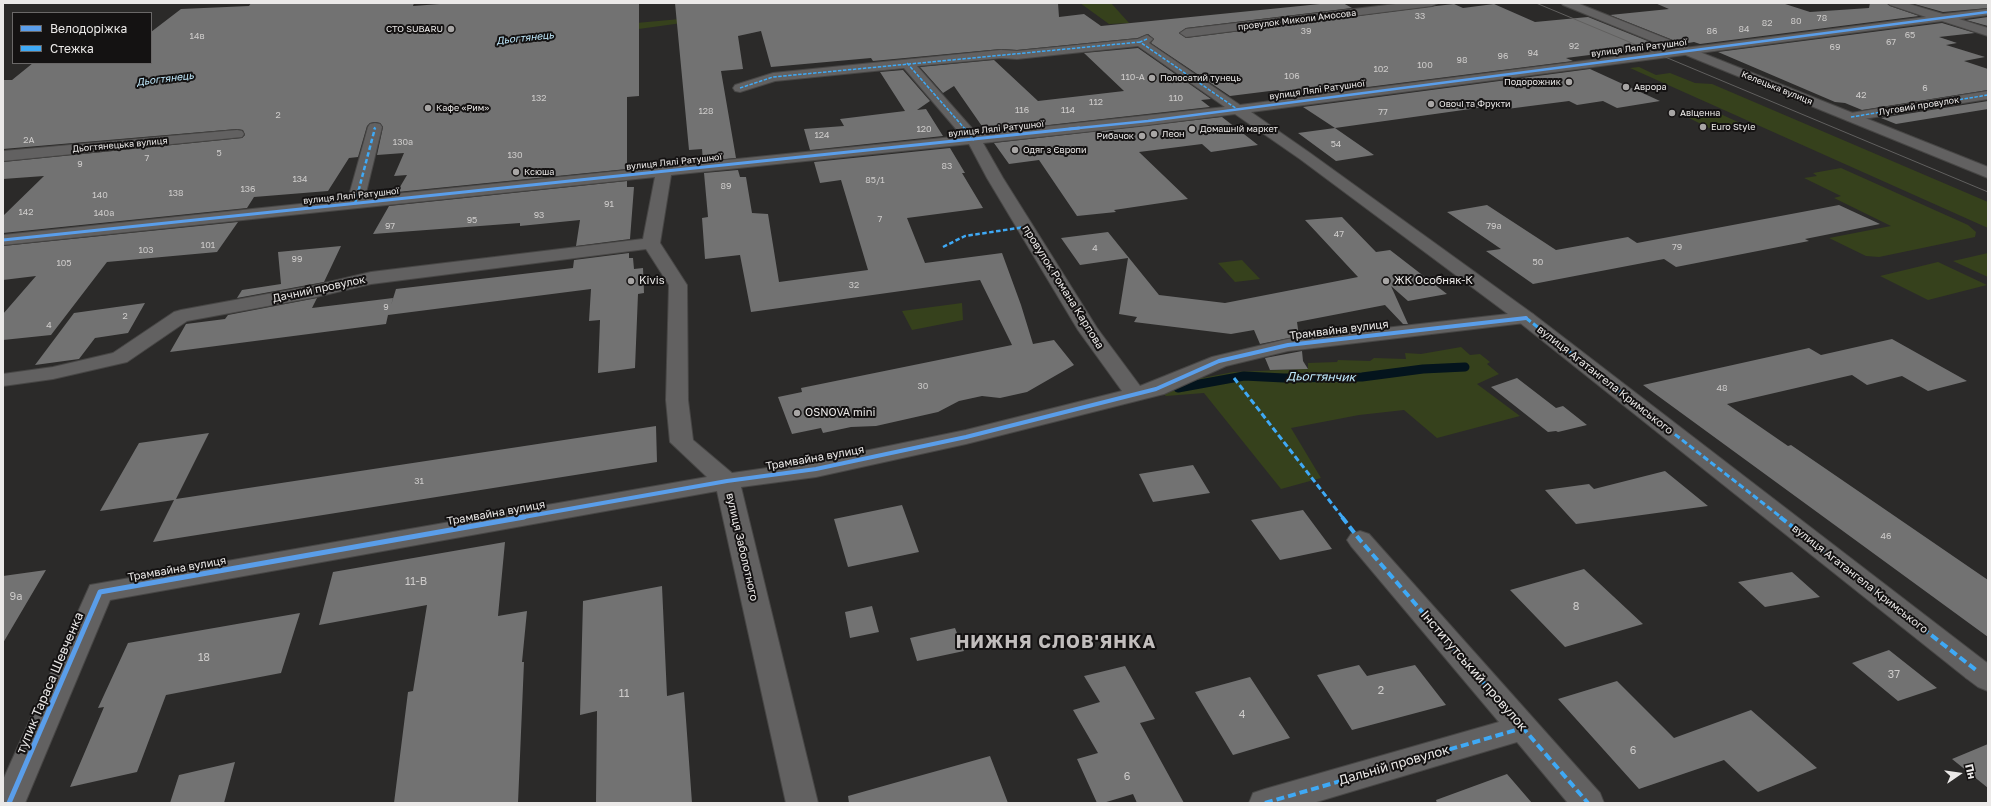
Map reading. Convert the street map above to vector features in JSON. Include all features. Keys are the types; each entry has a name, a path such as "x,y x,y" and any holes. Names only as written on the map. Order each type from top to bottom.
{"street":[{"name":"провулок Миколи Амосова","path":"1186,33 1432,3"},
{"name":"Келецька вулиця","path":"1567,3 1988,173"},
{"path":"1894,3 1988,32"},
{"name":"вулиця Лялі Ратушної","path":"3,240 974,140 1238,109 1988,12"},
{"name":"вулиця Агатангела Кримського","path":"907,63 1001,54 1025,54 1143,41 1384,213 1526,318 1982,675"},
{"path":"740,88 773,77 907,63"},
{"name":"провулок Романа Карпова","path":"907,63 974,140 995,178 1088,330 1135,394"},
{"name":"Луговий провулок","path":"1851,118 1988,95"},
{"path":"356,204 375,127"},
{"name":"Дьогтянецька вулиця","path":"3,156 237,134"},
{"path":"651,243 664,172"},
{"name":"Дачний провулок","path":"3,380 53,373 120,358 181,316 316,291 371,278 651,243"},
{"name":"вулиця Заболотного","path":"651,243 678,285 677,400 682,442 727,481 802,803"},
{"name":"Трамвайна вулиця","path":"100,592 727,481 816,469 951,440 1156,389 1219,361 1288,345 1526,318"},
{"name":"Інститутський провулок","path":"1360,540 1588,803"},
{"name":"тупик Тараса Шевченка","path":"9,803 100,592"},
{"name":"Дальній провулок","path":"1265,803 1523,728"}],"green space":[{"path":"1080,3 1111,3 1129,23 1109,24"},
{"path":"680,19 682,23 617,32 559,30"},
{"path":"1639,67 1656,75 1670,73 1695,83 1712,84 1988,202 1988,228 1630,68"},
{"path":"1714,111 1740,123 1709,128 1689,118 1693,117 1688,115"},
{"path":"1841,168 1968,225 1976,232 1975,237 1879,257 1866,256 1829,238 1891,226 1834,198 1841,196 1804,178 1817,176 1813,173"},
{"path":"1988,253 1988,277 1953,261"},
{"path":"1242,260 1260,279 1235,282 1218,263"},
{"path":"1938,262 1987,285 1928,300 1880,276"},
{"path":"962,303 963,320 912,330 902,311"},
{"path":"1461,347 1470,355 1480,354 1490,362 1487,364 1499,374 1477,384 1520,416 1437,438 1404,410 1359,415 1291,428 1321,478 1281,489 1204,393 1166,396 1161,392 1177,383 1233,372 1308,369 1308,363 1337,362 1338,360 1370,361 1374,358 1406,359 1405,353 1421,354"}],"building":[{"path":"251,3 414,3 413,6 453,3 639,3 639,96 627,97 627,169 397,192 407,175 394,176 404,153 377,155 383,127 380,123 375,122 370,123 367,126 358,157 349,158 328,191 254,197 247,208 3,233 3,216 44,176 3,179 3,162 242,138 245,135 243,130 237,129 3,149 3,80 12,80 32,64 152,64 152,31 181,9 249,6"},
{"path":"675,3 1058,3 1059,17 1084,14 1101,26 1330,3 1343,3 1352,8 1186,28 1179,33 1186,38 1454,4 1463,8 1494,4 1535,22 1588,17 1660,46 1566,58 1573,61 1289,97 1278,90 1230,96 1151,43 1154,39 1148,34 1138,38 1017,50 1001,49 873,61 871,58 771,67 761,31 738,36 743,69 721,71 736,158 703,161 702,149 689,150"},
{"path":"1655,3 1782,3 1810,12 1869,8 1870,3 1886,3 1890,6 1919,16 1700,44 1694,42 1683,44 1610,15 1669,9"},
{"path":"1911,3 1988,3 1988,8 1943,12"},
{"path":"1988,17 1988,26 1966,20"},
{"path":"1942,23 1975,33 1939,37 1957,43 1946,45 1985,57 1964,61 1988,69 1988,90 1862,110 1845,103 1835,102 1718,52"},
{"path":"1138,48 1211,99 1201,100 1210,107 986,132 954,86 943,93 920,67 994,60 1038,101 1124,91 1084,53"},
{"path":"1590,69 1660,101 1617,108 1603,101 1577,105 1569,101 1507,109 1499,105 1335,128 1303,107"},
{"path":"903,70 930,101 917,110 926,109 943,136 810,150 804,129 844,126 840,119 905,111 880,72"},
{"path":"1988,101 1988,109 1896,124 1881,118"},
{"path":"1222,117 1258,145 1211,152 1202,144 1139,152 1188,199 1114,210 1116,212 1077,216 1039,160 1009,164 994,143"},
{"path":"1335,128 1374,155 1336,161 1298,133"},
{"path":"950,148 965,173 962,173 983,208 907,218 925,263 1002,253 1021,305 1033,344 1054,340 1074,365 1027,392 1000,398 982,396 959,401 938,412 876,426 851,427 823,433 821,428 792,434 778,397 802,392 801,388 1012,345 980,280 751,312 740,255 705,259 702,218 708,217 704,173 738,170 740,177 746,177 752,213 768,214 779,282 868,270 841,180 820,183 814,162"},
{"path":"627,181 627,187 634,187 630,239 576,246 580,220 520,226 520,223 373,234 389,206"},
{"path":"1487,205 1556,250 1628,237 1637,243 1839,205 1880,224 1805,239 1809,241 1676,267 1664,259 1533,284 1486,251 1501,249 1447,212"},
{"path":"1342,217 1376,252 1390,250 1447,294 1408,301 1391,286 1408,324 1403,324 1385,305 1297,322 1299,336 1260,344 1254,330 1231,334 1134,322 1137,317 1119,314 1128,258 1080,265 1061,238 1108,232 1159,295 1225,303 1358,277 1305,220"},
{"path":"238,222 217,252 107,262 51,335 3,340 3,314 36,276 3,280 3,246"},
{"path":"341,246 324,282 237,298 242,290 281,284 278,252"},
{"path":"629,253 629,258 633,258 634,269 643,268 644,293 638,294 635,368 598,373 600,320 589,321 591,289 388,315 386,324 170,352 186,324 225,319 228,315 317,298 312,308 393,298 391,305 396,289 573,268 574,260"},
{"path":"145,303 128,333 95,338 79,359 35,365 74,313"},
{"path":"1892,339 1967,381 1928,391 1902,376 1867,385 1852,375 1727,404 1788,446 1791,445 1988,580 1988,637 1643,385 1809,348 1821,355"},
{"path":"1302,351 1303,361 1308,369 1270,370 1265,358"},
{"path":"1517,378 1556,408 1563,406 1587,425 1558,432 1548,432 1491,387"},
{"path":"656,426 657,462 153,542 174,500 100,511 139,443 209,433 176,499"},
{"path":"1193,465 1210,493 1153,502 1139,474"},
{"path":"1665,471 1708,506 1576,524 1545,490 1589,484 1594,489"},
{"path":"902,505 919,552 848,567 834,519"},
{"path":"1303,510 1332,549 1280,560 1251,520"},
{"path":"505,542 498,616 527,611 522,662 524,662 518,803 394,803 408,692 413,691 427,605 319,625 333,572"},
{"path":"1584,569 1643,624 1565,647 1510,590"},
{"path":"46,570 3,643 3,576"},
{"path":"1792,572 1820,597 1765,607 1738,582"},
{"path":"662,586 667,696 684,692 692,803 596,803 597,711 580,715 583,601"},
{"path":"872,606 879,632 850,638 845,612"},
{"path":"300,613 281,673 166,695 137,772 70,787 104,707 98,708 128,643"},
{"path":"955,628 964,651 917,661 910,638"},
{"path":"1889,650 1937,688 1898,701 1852,663"},
{"path":"1359,665 1367,676 1415,665 1446,705 1352,730 1317,675"},
{"path":"1125,666 1155,719 1140,723 1184,803 1137,803 1133,794 1103,803 1097,803 1077,759 1098,753 1073,710 1100,702 1084,676"},
{"path":"1250,677 1290,738 1233,755 1195,692"},
{"path":"1617,681 1674,738 1751,710 1817,768 1758,792 1724,760 1639,789 1558,699"},
{"path":"1988,744 1988,788 1952,759"},
{"path":"990,756 1008,803 849,803 848,796"},
{"path":"235,762 224,803 170,803 179,775"},
{"path":"1507,774 1532,803 1437,803 1436,800"}],"waterway":[{"name":"Дьогтянчик","path":"1178,388 1244,376 1284,378 1362,377 1423,369 1465,367"}],"tram line":[{"path":"1536,3 1988,192"}],"marked path":[{"path":"1147,39 1140,42 1237,109"},
{"path":"740,88 773,77 1001,54 1017,55 1140,42"},
{"path":"907,63 974,140"},
{"path":"1851,117 1988,95"},
{"path":"355,204 375,127"},
{"path":"943,247 965,236 1025,227"},
{"path":"1526,318 1976,670"},
{"path":"1234,378 1360,540 1588,803"},
{"path":"1265,803 1523,728"}],"cycle path":[{"path":"3,240 1148,121 1988,12"},
{"path":"9,803 100,592 727,481 816,469 966,437 1156,389 1219,361 1288,345 1526,318"}],"place":[{"name":"СТО SUBARU","path":"451,29"},
{"name":"Полосатий тунець","path":"1152,78"},
{"name":"Подорожник","path":"1569,82"},
{"name":"Аврора","path":"1626,87"},
{"name":"Овочі та Фрукти","path":"1431,104"},
{"name":"Кафе «Рим»","path":"428,108"},
{"name":"Авіценна","path":"1672,113"},
{"name":"Euro Style","path":"1703,127"},
{"name":"Домашній маркет","path":"1192,129"},
{"name":"Леон","path":"1154,134"},
{"name":"Рибачок","path":"1142,136"},
{"name":"Одяг з Європи","path":"1015,150"},
{"name":"Ксюша","path":"516,172"},
{"name":"Kivis","path":"631,281"},
{"name":"ЖК Особняк-К","path":"1386,281"},
{"name":"OSNOVA mini","path":"797,413"}],"district":[{"name":"НИЖНЯ СЛОВ'ЯНКА","path":"1056,642"}],"water label":[{"name":"Дьогтянець","path":"525,38"},
{"name":"Дьогтянець","path":"165,79"}]}
